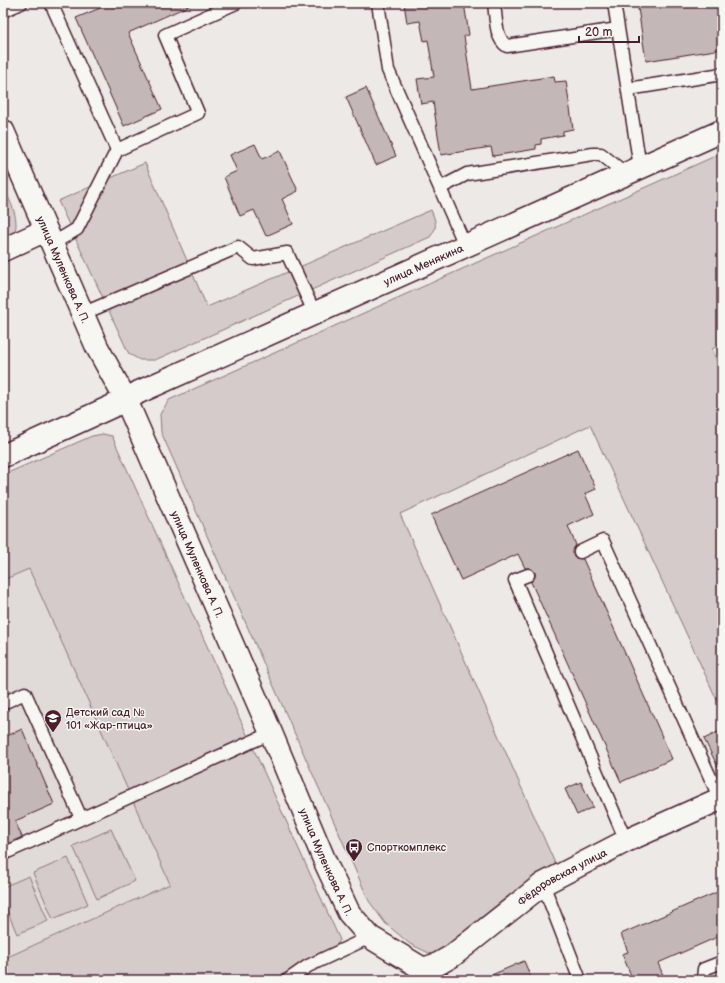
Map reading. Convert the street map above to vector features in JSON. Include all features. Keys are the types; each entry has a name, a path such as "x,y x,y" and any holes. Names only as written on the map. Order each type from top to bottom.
{"street":[{"name":"улица Муленкова А. П.","path":"3,131 97,347 126,400 271,732 326,864 349,913 370,937 423,975"},
{"name":"улица Менякина","path":"3,456 126,400 140,392 722,131"},
{"path":"3,250 49,237"},
{"name":"Фёдоровская улица","path":"423,975 452,956 543,884 626,841 721,798"}],"lane":[{"path":"3,11 21,3"},
{"path":"51,3 116,150"},
{"path":"49,237 77,229 116,150 198,113 164,35 236,3"},
{"path":"378,3 388,70 465,246"},
{"path":"494,3 499,35 502,43 507,46 618,29"},
{"path":"614,3 628,89 633,170"},
{"path":"628,89 722,74"},
{"path":"440,188 466,174 593,154 601,154 633,170"},
{"path":"82,314 238,247 252,258 287,253 315,314"},
{"path":"580,552 603,541 721,798"},
{"path":"528,575 516,580 626,841"},
{"path":"3,702 25,693 81,818"},
{"path":"3,854 271,732"},
{"path":"543,884 580,980"},
{"path":"288,980 308,966 370,937"},
{"path":"703,980 704,969 722,962"}],"shaded area":[{"path":"722,153 722,344 712,349 722,374 722,711 590,425 400,514 558,870 445,951 431,954 410,944 385,923 369,901 161,432 160,414 169,400"},
{"path":"145,163 207,307 431,210 435,221 435,227 430,237 155,360 140,360 129,354 58,201"},
{"path":"3,187 15,214 16,220 15,232 8,236 3,236"},
{"path":"103,434 112,436 340,940 333,951 281,975 283,980 3,980 3,959 170,884 29,569 3,580 3,475 92,436"},
{"name":"Детский сад № 101 «Жар-птица»","path":"29,568 170,884 3,959 3,580"},
{"path":"111,829 135,881 97,899 73,846"},
{"path":"68,858 88,904 53,919 33,873"},
{"path":"29,876 48,921 17,934 3,901 3,887"}],"building":[{"path":"98,3 195,3 128,33 162,109 124,126 76,18 100,8"},
{"path":"404,3 464,3 469,35 464,36 472,89 554,76 555,82 566,81 573,129 563,131 563,135 541,139 541,144 536,145 536,149 493,156 491,147 441,155 433,102 421,104 417,79 434,77 428,40 424,41 420,21 407,23"},
{"path":"640,3 722,3 722,49 646,61 638,8 641,7"},
{"path":"366,88 396,156 376,165 346,97"},
{"path":"255,144 262,159 280,151 298,191 282,199 293,224 266,236 254,210 240,216 224,177 237,171 230,155"},
{"path":"578,449 596,489 585,494 594,514 568,526 576,545 573,555 576,558 583,559 672,759 621,782 531,582 535,577 535,572 530,568 525,568 518,554 461,580 431,515"},
{"path":"22,729 54,804 15,821 22,837 3,846 3,738"},
{"path":"722,730 722,775 704,739"},
{"path":"581,782 593,807 577,815 565,789"},
{"path":"722,890 722,935 658,963 665,980 633,980 622,954 628,952 621,934"},
{"path":"524,961 532,980 480,980"}],"place":[{"name":"Детский сад № 101 «Жар-птица»","path":"53,733"},
{"name":"Спорткомплекс","path":"354,862"}]}
